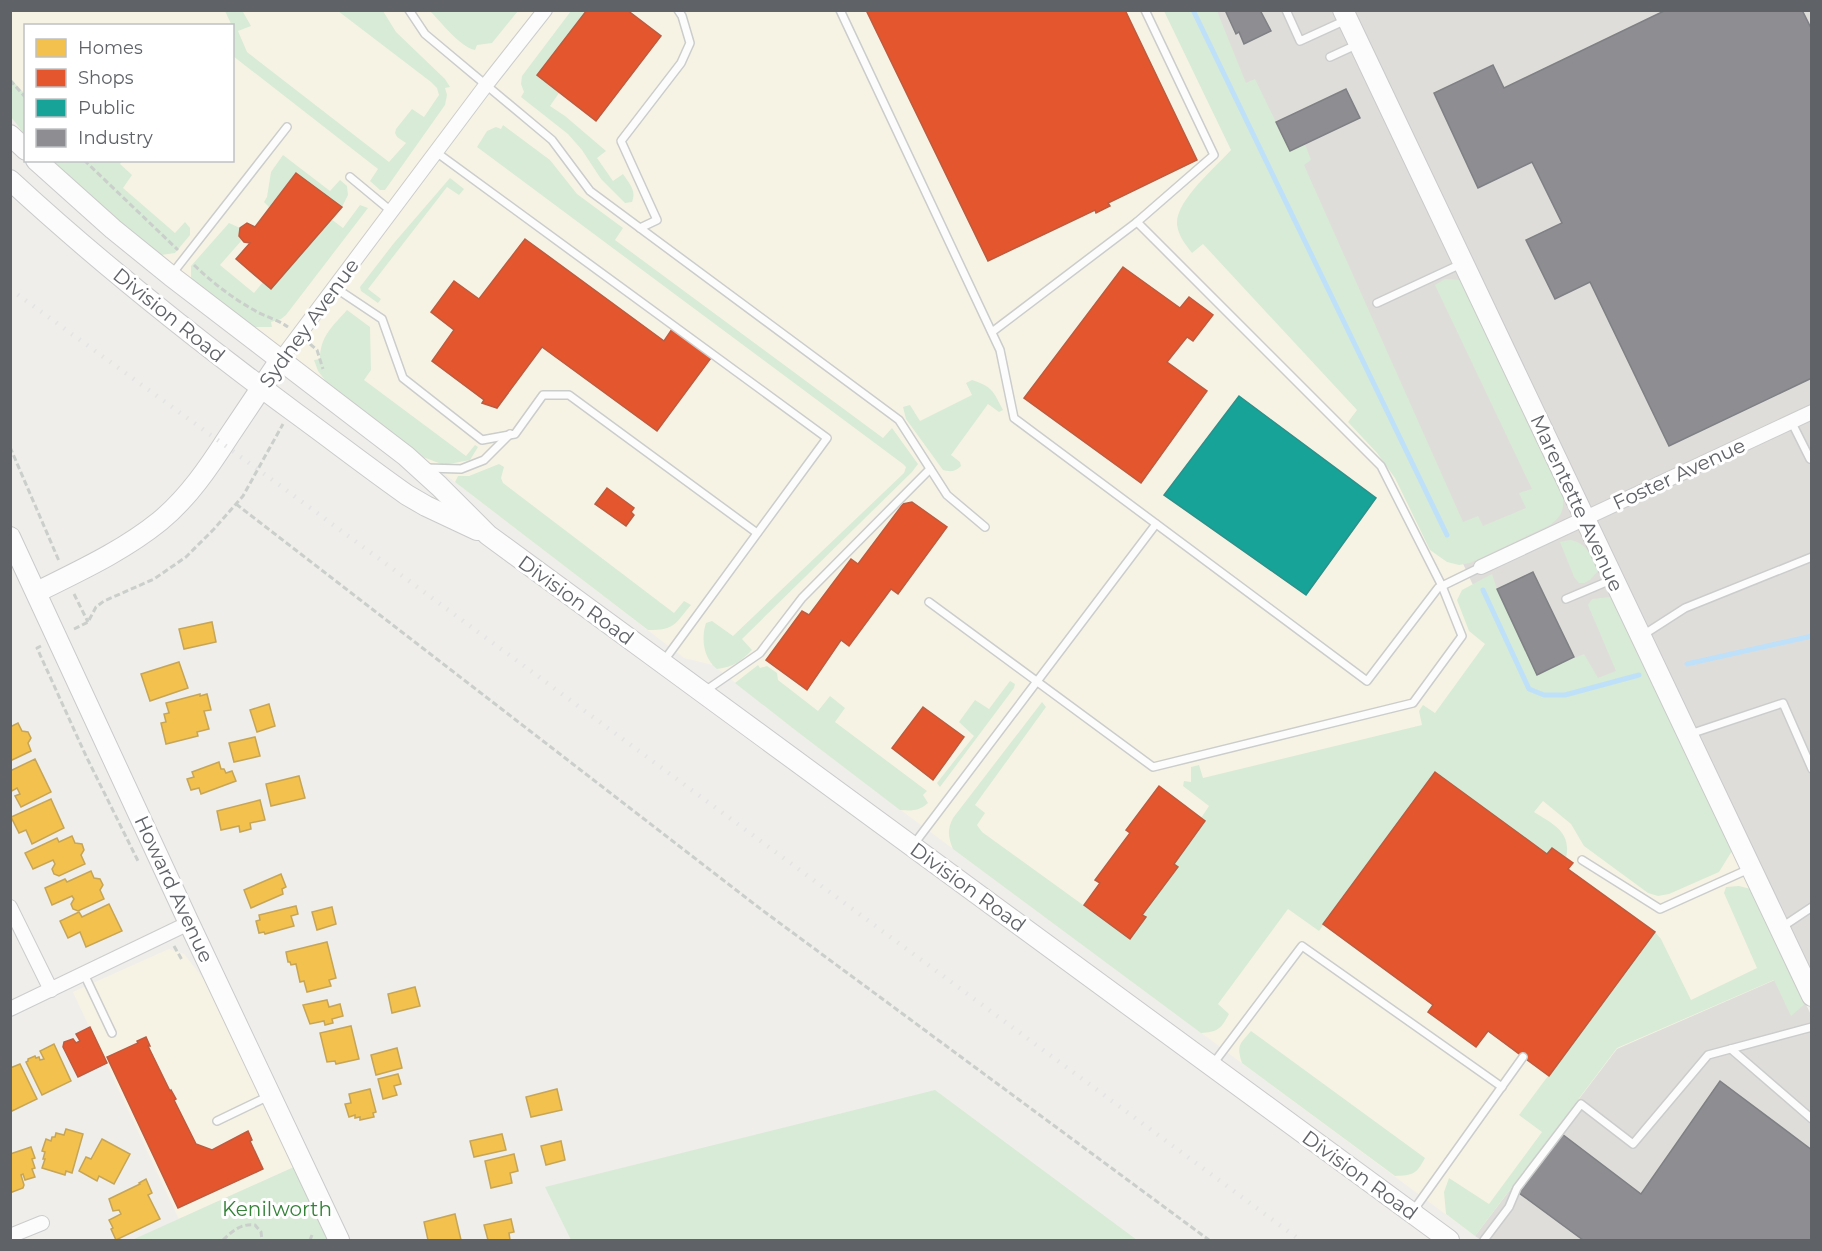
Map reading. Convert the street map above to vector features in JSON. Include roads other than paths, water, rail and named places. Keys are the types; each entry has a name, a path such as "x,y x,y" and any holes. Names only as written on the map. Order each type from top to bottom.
{"main road":[{"name":"Marentette Avenue","path":"1345,15 1812,996"},
{"path":"10,135 24,148"},
{"name":"Division Road","path":"38,162 104,222 171,276 420,468 488,535 1449,1240"},
{"name":"Division Road","path":"10,180 144,296 261,388 408,495 488,535"},
{"name":"Sydney Avenue","path":"37,592 125,545 160,521 174,508 218,454 280,360"},
{"name":"Howard Avenue","path":"10,537 339,1240"}],"street":[{"name":"Sydney Avenue","path":"280,360 545,10"},
{"name":"Foster Avenue","path":"1482,567 1812,412"},
{"path":"10,907 51,990"},
{"path":"10,1009 189,923"},
{"path":"10,1236 42,1223"}],"lane":[{"path":"409,10 425,34 552,140 590,191 899,420 947,495 985,527"},
{"path":"640,228 657,220 621,141 681,63 690,43 678,10"},
{"path":"840,10 993,332 1000,350 1014,418 1367,681 1438,588 1482,567"},
{"path":"993,332 1137,222 1214,155 1145,10"},
{"path":"1286,10 1300,41 1345,15"},
{"path":"1330,57 1359,44"},
{"path":"171,276 287,127"},
{"path":"436,152 827,438 662,663"},
{"path":"350,177 391,211"},
{"path":"929,602 1153,767 1413,704 1462,636 1442,586 1382,466 1137,222"},
{"path":"1377,303 1463,263"},
{"path":"334,287 382,319 403,378 482,440 515,434 543,395 569,395 757,533"},
{"path":"1791,421 1810,459"},
{"path":"420,468 461,469 484,460 510,434"},
{"path":"703,693 760,653 802,598 930,469"},
{"path":"912,846 1156,524"},
{"path":"1641,637 1685,608 1812,557"},
{"path":"1566,599 1614,579"},
{"path":"1688,735 1783,703 1812,769"},
{"path":"1582,860 1660,909 1751,868"},
{"path":"1779,928 1812,908"},
{"path":"1212,1066 1302,946 1502,1087"},
{"path":"84,974 112,1033"},
{"path":"1484,1240 1509,1208 1517,1188 1581,1104 1633,1144 1708,1054 1812,1027"},
{"path":"1731,1048 1812,1119"},
{"path":"1412,1214 1523,1057"},
{"path":"217,1120 270,1095"}],"waterway":[{"path":"1193,10 1447,535"},
{"path":"1483,590 1529,689 1544,695 1565,695 1639,675"},
{"path":"1687,664 1812,636"}],"railway":[{"path":"10,289 278,484 1300,1240"}],"park label":[{"name":"Kenilworth","path":"277,1209"}]}
